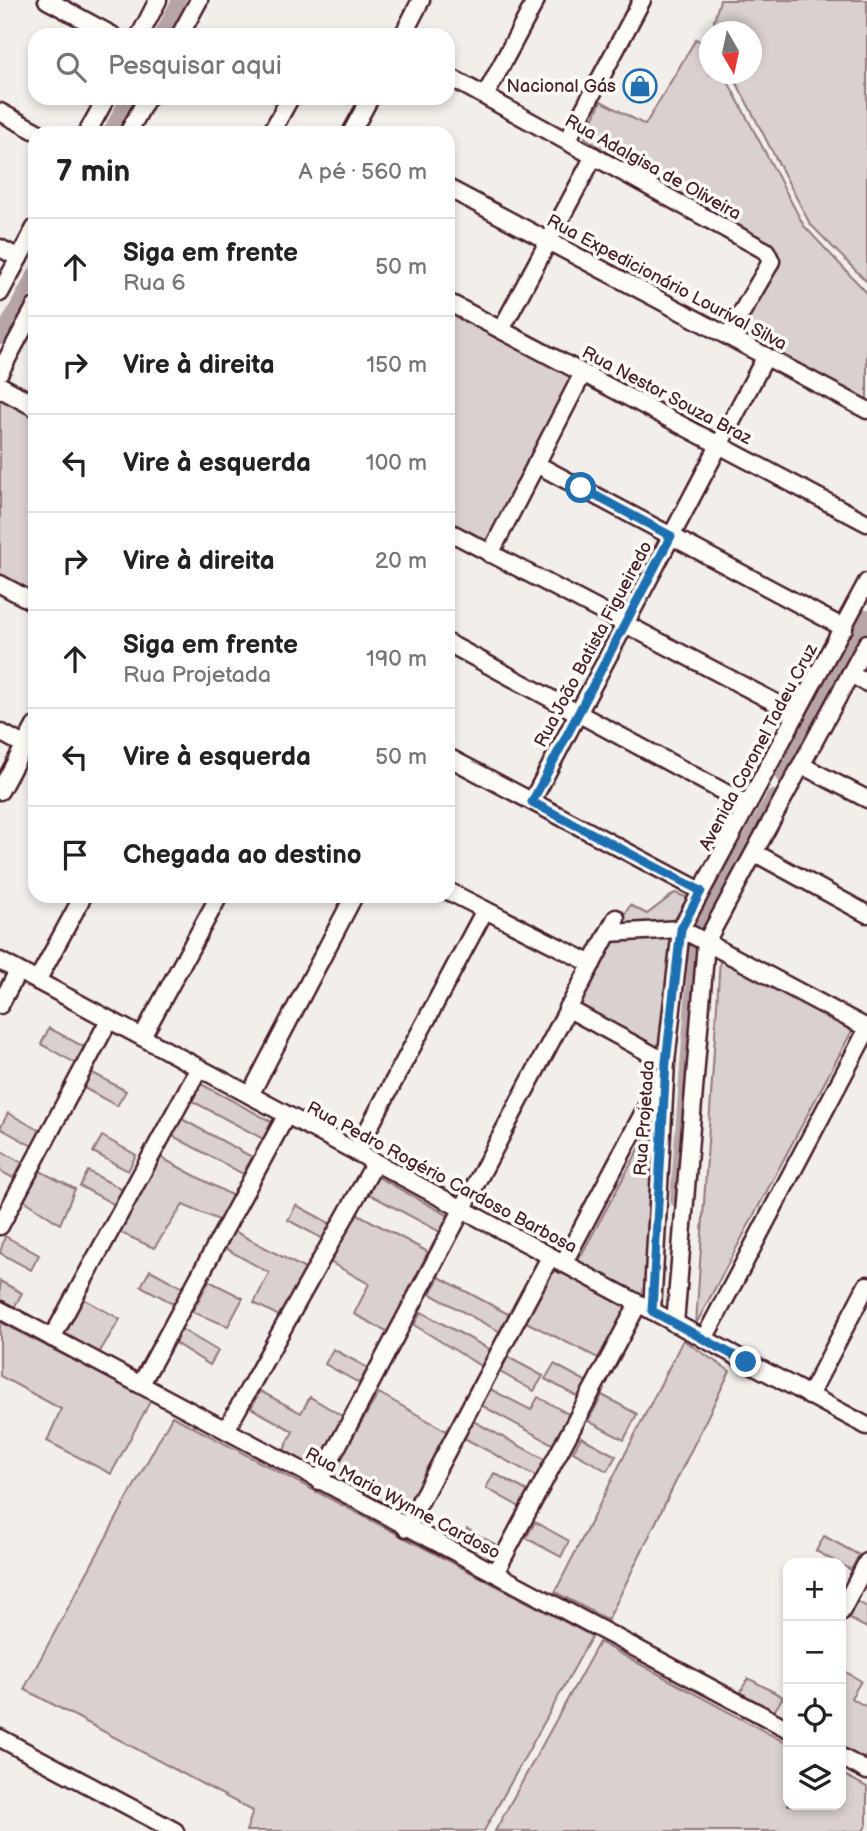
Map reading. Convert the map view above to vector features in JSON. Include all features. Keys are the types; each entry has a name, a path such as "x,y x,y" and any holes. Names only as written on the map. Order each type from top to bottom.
{"street":[{"path":"47,0 98,28"},
{"path":"144,28 158,0"},
{"path":"184,28 199,0"},
{"path":"407,28 421,0"},
{"path":"485,96 536,0"},
{"path":"567,141 642,0"},
{"name":"Rua Adalgisa de Oliveira","path":"455,80 766,251 771,261 728,337"},
{"path":"91,126 102,105"},
{"path":"132,126 143,105"},
{"path":"275,126 286,105"},
{"path":"355,126 366,105"},
{"path":"0,112 28,127"},
{"path":"501,330 594,156"},
{"name":"Rua Expedicionário Lourival Silva","path":"455,192 867,410"},
{"path":"0,293 28,242"},
{"path":"0,248 19,258"},
{"name":"Rua Nestor Souza Braz","path":"455,306 867,523"},
{"path":"0,372 28,320"},
{"name":"Rua João Batista Figueiredo","path":"532,802 766,356"},
{"path":"490,554 583,373"},
{"path":"0,387 28,402"},
{"path":"536,464 844,628"},
{"path":"455,535 797,714"},
{"name":"Avenida Coronel Tadeu Cruz","path":"681,929 867,582"},
{"path":"0,584 28,599"},
{"path":"675,1324 706,942 867,643"},
{"path":"455,647 748,805"},
{"path":"850,674 867,683"},
{"path":"0,733 24,745"},
{"path":"0,790 28,738"},
{"path":"455,761 701,891"},
{"path":"801,765 867,799"},
{"path":"761,780 787,792"},
{"path":"755,853 867,914"},
{"path":"455,895 592,964"},
{"path":"37,981 79,903"},
{"path":"142,1037 215,903"},
{"path":"250,1095 350,903"},
{"path":"356,1152 485,910"},
{"path":"319,1481 460,1208 616,918"},
{"path":"608,933 681,929 867,1029 704,1339"},
{"name":"Rua Projetada","path":"645,1307 681,929"},
{"name":"Rua Pedro Rogério Cardoso Barbosa","path":"0,961 867,1426"},
{"path":"0,1005 18,971"},
{"path":"406,1528 666,1066 567,1008"},
{"path":"0,1226 109,1020"},
{"path":"52,1338 199,1068"},
{"path":"141,1384 286,1116"},
{"path":"226,1430 374,1163"},
{"path":"809,1395 867,1285"},
{"path":"495,1573 645,1307"},
{"name":"Rua Maria Wynne Cardoso","path":"0,1310 406,1528 783,1720"},
{"path":"846,1602 867,1562"},
{"path":"0,1738 175,1831"},
{"path":"846,1759 866,1767"}],"shaded area":[{"path":"720,0 867,0 867,282 810,224 737,84 762,84 762,21 714,21"},
{"path":"696,39 699,41 699,84 729,84 804,226 867,293 867,410 728,336 768,267 766,251 585,138 601,101 645,125"},
{"path":"455,315 575,377 487,545 455,528"},
{"path":"0,398 28,412 28,591 0,577"},
{"path":"675,893 691,899 662,1052 576,1008 630,905 647,914"},
{"path":"720,959 853,1029 696,1324"},
{"path":"49,1028 84,1047 75,1063 41,1044"},
{"path":"91,1072 126,1091 117,1106 82,1087"},
{"path":"201,1084 274,1123 265,1140 192,1101"},
{"path":"8,1113 42,1132 34,1147 0,1128"},
{"path":"658,1114 645,1297 578,1261"},
{"path":"180,1118 252,1157 243,1174 171,1135"},
{"path":"102,1136 136,1155 128,1171 93,1152"},
{"path":"0,1150 22,1163 13,1178 0,1171"},
{"path":"160,1157 233,1196 221,1221 183,1205 154,1248 119,1232"},
{"path":"40,1171 75,1189 60,1224 24,1200"},
{"path":"88,1171 123,1190 115,1205 80,1186"},
{"path":"378,1177 451,1217 442,1233 369,1194"},
{"path":"296,1205 331,1224 323,1239 288,1220"},
{"path":"356,1213 428,1252 388,1332 354,1314 369,1284 330,1262"},
{"path":"234,1231 307,1270 281,1317 254,1303 269,1273 225,1248"},
{"path":"5,1236 39,1255 31,1270 0,1253"},
{"path":"555,1269 627,1308 600,1359 526,1322"},
{"path":"150,1270 185,1289 176,1305 141,1286"},
{"path":"439,1277 512,1316 502,1333 430,1294"},
{"path":"0,1281 22,1293 14,1308 0,1301"},
{"path":"209,1281 243,1298 228,1326 192,1312"},
{"path":"84,1299 120,1319 99,1353 65,1334"},
{"path":"421,1312 493,1351 484,1368 414,1325"},
{"path":"0,1322 151,1400 111,1474 47,1441 61,1409 0,1376"},
{"path":"181,1329 218,1351 210,1365 175,1343"},
{"path":"683,1340 730,1371 608,1620 555,1592"},
{"path":"333,1349 368,1368 359,1383 325,1364"},
{"path":"508,1357 543,1376 534,1391 500,1372"},
{"path":"554,1364 589,1383 580,1398 545,1379"},
{"path":"490,1389 531,1410 538,1397 570,1415 554,1445 481,1405"},
{"path":"260,1391 301,1413 310,1397 344,1417 316,1469 284,1450 293,1431 251,1408"},
{"path":"379,1393 448,1432 403,1513 330,1474"},
{"path":"602,1395 637,1414 624,1440 588,1421"},
{"path":"172,1416 592,1636 484,1831 246,1831 253,1811 24,1689"},
{"path":"473,1421 546,1460 537,1477 464,1438"},
{"path":"581,1437 616,1456 607,1471 573,1452"},
{"path":"494,1473 529,1492 520,1507 486,1488"},
{"path":"535,1522 569,1541 561,1557 526,1538"},
{"path":"467,1529 502,1548 494,1563 459,1544"},
{"path":"824,1536 859,1555 851,1570 846,1567 846,1558 829,1558 816,1551"},
{"path":"857,1601 867,1607 867,1628 848,1618"},
{"path":"599,1642 783,1741 783,1810 846,1810 846,1776 867,1787 867,1824 863,1831 495,1831"},
{"path":"846,1672 861,1681 851,1698 867,1707 867,1754 863,1760 846,1751"},
{"path":"748,1678 783,1697 774,1712 740,1693"}],"waterway":[{"path":"165,28 179,0"},
{"path":"113,126 124,105"},
{"path":"0,338 28,286"},
{"path":"783,776 867,616"},
{"path":"701,925 773,797"},
{"path":"677,1200 696,946"}],"place":[{"name":"Nacional Gás","path":"640,86"}],"route":[{"path":"581,488 671,536 532,802 701,891 681,929 666,1062 652,1311 746,1362"}]}
